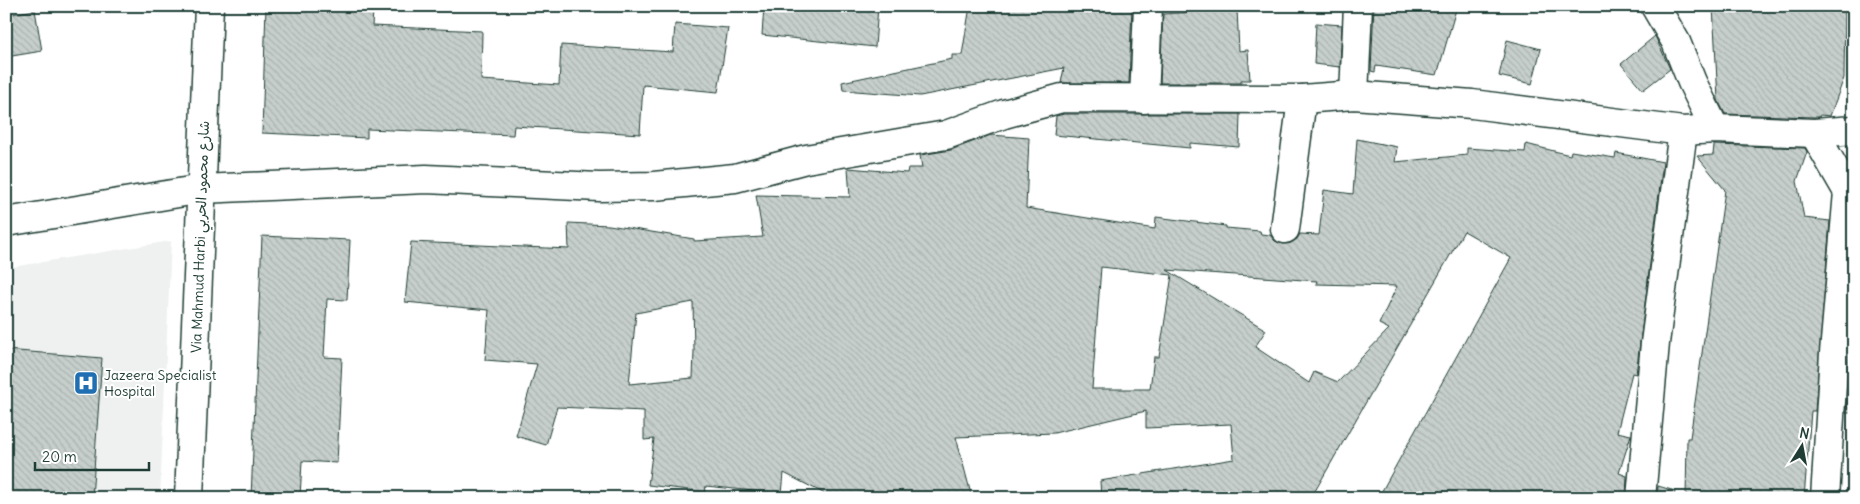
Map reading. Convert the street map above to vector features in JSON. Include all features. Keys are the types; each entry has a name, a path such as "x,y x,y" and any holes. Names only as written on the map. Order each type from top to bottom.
{"street":[{"name":"Via Mahmud Harbi شارع محمود الحربي","path":"189,498 209,6"},
{"path":"1144,99 1148,6"},
{"path":"1354,96 1358,6"},
{"path":"1655,6 1676,42 1692,82 1715,128"},
{"path":"6,222 202,189 426,179 599,187 654,186 735,178 806,158 946,135 1004,114 1062,98 1302,99 1354,96 1472,104 1683,131 1715,128 1814,133 1854,130"},
{"path":"1285,229 1302,99"},
{"path":"1641,498 1655,343 1683,131"},
{"path":"1814,133 1848,192 1834,353 1825,498"}],"shaded area":[{"name":"Jazeera Specialist Hospital","path":"171,241 160,498 6,498 6,268"}],"building":[{"path":"266,6 373,10 372,26 482,31 481,80 559,85 561,45 673,52 675,24 728,28 718,92 643,85 640,134 514,126 513,135 367,129 367,138 262,133"},
{"path":"764,6 878,6 875,47 762,35"},
{"path":"970,6 1132,6 1129,83 1061,83 1064,68 920,96 843,90 842,82 952,59 952,55 962,55"},
{"path":"1374,6 1457,6 1437,75 1376,66 1375,72 1371,71"},
{"path":"1713,6 1845,6 1844,78 1830,116 1725,114 1718,100"},
{"path":"1237,9 1239,51 1248,50 1250,80 1241,80 1241,83 1160,83 1163,14"},
{"path":"35,10 42,51 6,57 6,15"},
{"path":"1316,23 1342,25 1340,67 1314,64"},
{"path":"1655,36 1670,69 1643,90 1621,64"},
{"path":"1507,40 1541,49 1532,84 1499,76"},
{"path":"1064,114 1240,114 1239,147 1190,143 1190,148 1054,135 1056,116"},
{"path":"991,135 1029,138 1026,208 1155,229 1156,217 1226,226 1226,228 1260,231 1261,234 1270,235 1275,241 1283,244 1291,243 1300,234 1319,235 1324,190 1353,194 1357,139 1397,147 1395,162 1467,155 1467,148 1525,152 1526,144 1570,155 1571,151 1615,158 1616,153 1663,162 1636,374 1632,373 1617,432 1631,435 1619,473 1627,476 1626,498 1378,498 1511,258 1464,231 1311,498 1101,498 1100,481 1234,459 1231,424 1146,428 1146,411 1054,433 956,437 972,498 833,498 784,473 782,494 706,486 705,492 648,485 654,439 644,440 644,411 557,407 546,445 516,436 537,364 485,360 489,310 405,302 411,242 569,249 568,223 609,225 694,239 694,241 763,237 756,195 850,197 848,168 907,173 908,168 922,168 920,155 951,150","holes":["1101,267 1172,275 1159,357 1154,357 1150,389 1092,389","1167,270 1317,281 1316,284 1397,286 1379,324 1389,329 1338,382 1314,372 1309,383 1255,347 1266,330","693,302 693,378 629,384 636,313"]},
{"path":"1714,145 1805,148 1807,152 1797,181 1804,218 1830,221 1815,411 1811,411 1804,498 1686,498 1687,438 1690,438 1725,190 1697,156 1713,155"},
{"path":"262,236 350,240 347,300 327,299 324,357 342,358 337,463 302,461 300,498 251,498"},
{"path":"1854,306 1854,413 1846,413"},
{"path":"6,350 102,358 92,498 6,498"},
{"path":"1658,486 1675,491 1674,498 1657,498"}],"place":[{"name":"Jazeera Specialist Hospital","path":"86,383"}]}
